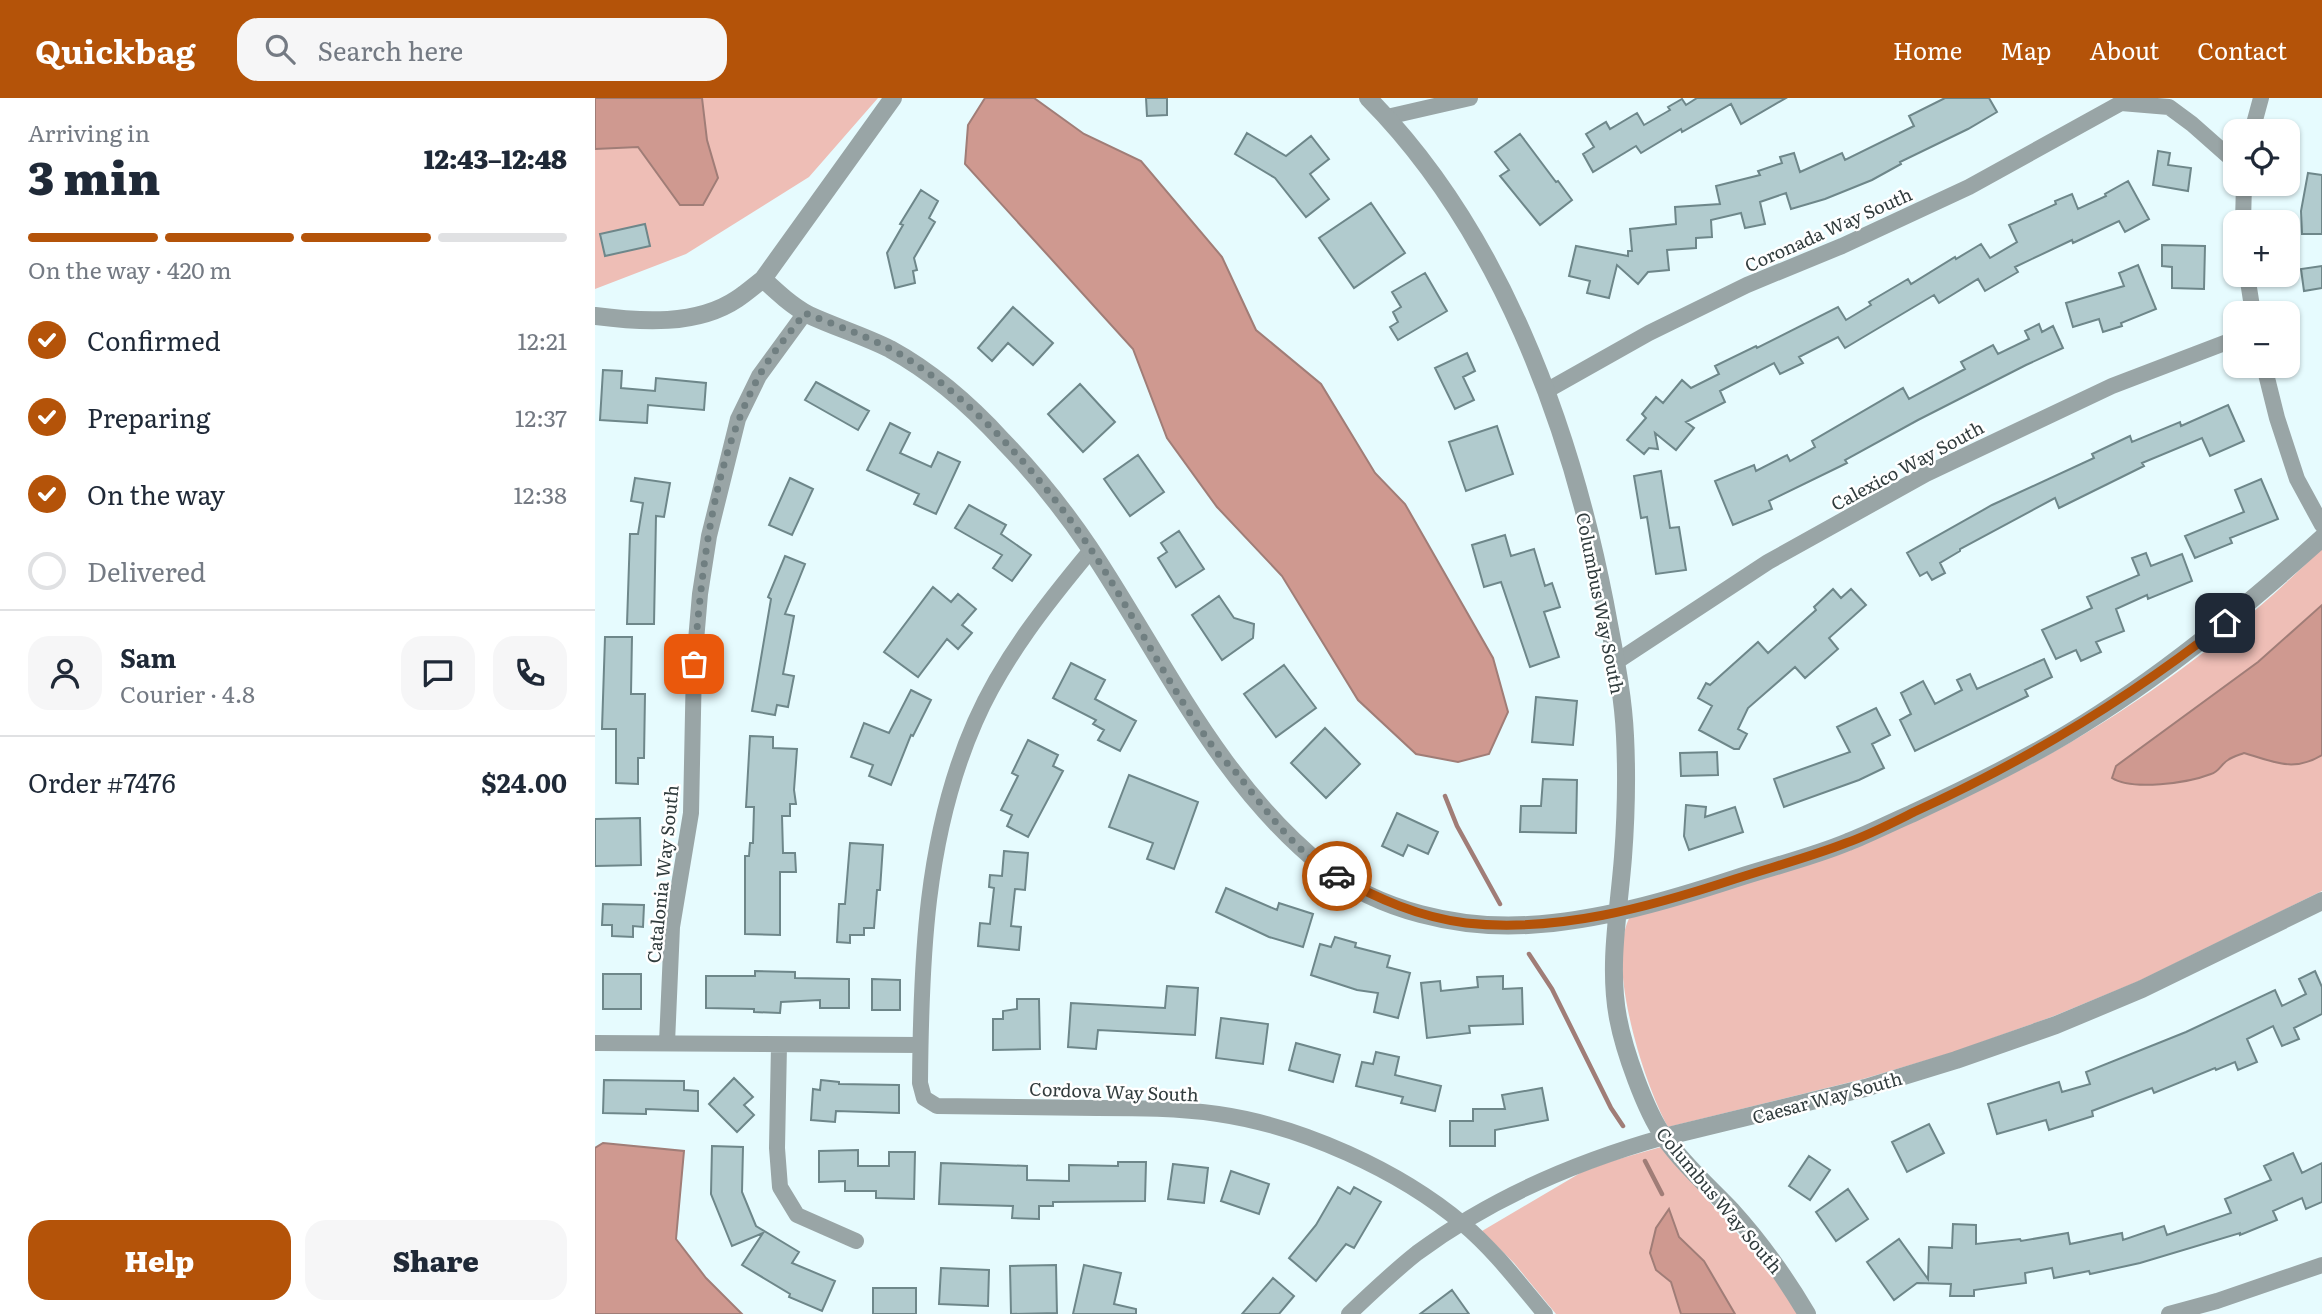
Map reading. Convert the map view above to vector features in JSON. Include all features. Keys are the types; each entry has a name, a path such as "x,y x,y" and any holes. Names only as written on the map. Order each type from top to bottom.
{"street":[{"path":"595,316 662,321 702,314 735,301 763,279 893,98"},
{"name":"Columbus Way South","path":"1368,98 1387,117 1437,180 1483,254 1516,318 1546,391 1572,470 1595,556 1616,662 1625,733 1626,799 1614,967 1618,1018 1645,1102 1664,1137 1763,1247 1807,1314"},
{"path":"1387,117 1471,98"},
{"path":"2255,119 2261,98"},
{"path":"2121,100 2169,107 2223,152"},
{"name":"Coronada Way South","path":"1546,391 1649,333 1747,285 1842,246 1969,187 2121,100"},
{"path":"763,279 805,313 911,361 961,400 1005,442 1067,516 1091,550 1182,700 1221,758 1265,811 1298,845 1330,872 1373,897 1413,912 1465,923 1525,925 1616,912 1698,891 1848,843 1968,787 2066,735 2168,668 2244,608 2322,538"},
{"name":"Catalonia Way South","path":"667,1043 672,927 691,813 694,664 700,594 709,536 738,419 759,376 805,313"},
{"name":"Calexico Way South","path":"1616,662 1768,562 1926,474 2112,386 2223,344"},
{"path":"2268,378 2277,418 2297,479 2322,525"},
{"name":"Cordova Way South","path":"1091,550 1008,660 975,721 943,815 924,930 920,1045 920,1083 924,1098 937,1106 1154,1108 1218,1114 1275,1126 1330,1146 1401,1181 1462,1224 1508,1270 1545,1314"},
{"name":"Caesar Way South","path":"1349,1314 1417,1253 1513,1193 1566,1169 1610,1152 1664,1137 1865,1088 2056,1025 2142,989 2322,901"},
{"path":"595,1043 920,1045"},
{"path":"779,1045 777,1148 780,1187 797,1215 856,1241"},
{"path":"2169,1314 2217,1301 2322,1265"}],"shaded area":[{"path":"595,98 702,98 707,140 718,178 703,205 680,205 638,147 595,149"},
{"path":"702,98 878,98 809,177 686,254 595,289 595,149 638,147 680,205 718,178 707,140"},
{"path":"985,98 1034,98 1084,134 1141,161 1222,257 1256,330 1321,384 1375,473 1405,504 1493,658 1508,712 1489,754 1458,762 1416,754 1358,700 1282,576 1217,507 1167,438 1133,349 965,164 968,125"},
{"path":"2322,548 2322,891 2139,981 2054,1016 1954,1052 1863,1079 1668,1127 1648,1082 1630,1021 1622,961 1624,935 1631,915 2022,769 2102,723 2181,670 2254,611"},
{"path":"2322,605 2322,755 2302,763 2283,764 2244,753 2230,759 2214,773 2160,784 2133,784 2112,778 2116,766 2258,662"},
{"path":"603,1143 684,1151 676,1239 706,1278 742,1314 595,1314 595,1148"},
{"path":"1661,1147 1793,1296 1802,1314 1735,1314 1704,1261 1679,1237 1656,1270 1671,1282 1681,1314 1556,1314 1514,1263 1482,1231 1582,1172"},
{"path":"1669,1209 1679,1237 1704,1261 1735,1314 1681,1314 1671,1282 1656,1270 1650,1253 1656,1228"}],"building":[{"path":"1146,98 1167,98 1167,115 1147,116"},
{"path":"1697,98 1786,98 1741,124 1731,104 1641,153 1636,146 1593,172 1583,154 1594,147 1586,134 1606,122 1610,129 1637,113 1644,125 1670,110 1668,107 1682,99 1686,105"},
{"path":"1945,98 1989,98 1997,112 1900,162 1901,164 1872,180 1825,199 1791,209 1786,193 1760,202 1765,224 1745,228 1741,213 1711,220 1712,237 1696,238 1696,248 1667,250 1669,270 1648,272 1638,284 1617,265 1609,298 1587,293 1590,281 1569,276 1576,246 1628,256 1628,251 1632,251 1630,229 1676,224 1675,207 1720,204 1716,186 1760,175 1758,171 1782,163 1780,157 1794,153 1800,172 1842,153 1845,160 1914,126 1909,116"},
{"path":"1247,133 1286,156 1311,136 1329,159 1310,174 1329,199 1306,217 1275,178 1235,154"},
{"path":"1520,134 1572,200 1540,225 1500,176 1509,170 1495,152"},
{"path":"2158,151 2170,153 2168,165 2191,168 2188,191 2153,185"},
{"path":"2308,173 2322,175 2322,234 2302,234 2301,211"},
{"path":"2128,181 2149,219 2125,232 2119,221 2015,267 2018,272 1985,291 1978,279 1939,303 1934,295 1845,348 1838,337 1799,357 1803,363 1780,374 1774,363 1720,391 1725,402 1686,422 1694,428 1676,450 1655,433 1658,449 1649,448 1644,454 1627,440 1646,418 1642,414 1656,397 1663,403 1682,380 1691,388 1719,374 1715,366 1838,307 1846,320 1871,305 1869,302 1908,279 1911,284 1981,244 1990,258 2017,242 2009,225 2072,194 2078,209 2106,196 2105,194"},
{"path":"921,190 938,201 929,218 935,222 914,258 917,270 913,271 915,283 895,288 887,253 903,225 900,224"},
{"path":"1371,203 1405,253 1354,288 1319,238"},
{"path":"645,224 650,246 605,256 600,234"},
{"path":"2162,245 2205,246 2204,289 2172,288 2172,267 2162,266"},
{"path":"2138,265 2156,309 2103,332 2099,319 2073,327 2066,303 2124,286 2119,273"},
{"path":"2322,266 2322,288 2304,291 2301,269"},
{"path":"1425,273 1447,311 1398,340 1390,327 1398,322 1393,312 1401,307 1392,292"},
{"path":"1013,307 1053,343 1033,365 1008,343 992,361 978,348"},
{"path":"2039,324 2042,332 2053,326 2063,348 1918,420 1845,460 1847,463 1769,501 1772,509 1733,525 1715,481 1754,465 1756,471 1787,455 1790,461 1815,447 1812,441 1903,388 1909,399 1965,369 1961,362 1993,345 1998,354 2029,339 2025,331"},
{"path":"1467,353 1475,371 1463,377 1474,400 1455,409 1435,368"},
{"path":"603,370 622,371 621,388 655,391 656,378 706,383 704,410 648,405 647,423 600,420"},
{"path":"816,382 869,411 858,430 805,400"},
{"path":"1080,384 1115,422 1083,452 1048,414"},
{"path":"2228,405 2244,441 2210,456 2202,438 2142,463 2144,466 2059,508 2055,498 1960,549 1940,563 1945,573 1932,580 1927,572 1920,576 1907,553 1992,505 2094,458 2092,454 2130,436 2132,442 2180,422 2181,426"},
{"path":"890,423 910,433 900,453 931,467 938,452 960,462 936,514 914,504 919,494 867,470"},
{"path":"1497,426 1513,474 1466,491 1449,442"},
{"path":"1138,455 1164,492 1130,516 1104,479"},
{"path":"1661,471 1670,528 1679,527 1686,570 1656,574 1647,517 1641,518 1634,476"},
{"path":"635,478 670,483 664,517 656,516 654,624 627,624 630,534 638,534 643,503 631,501"},
{"path":"790,478 813,489 792,535 769,525"},
{"path":"2261,479 2278,519 2230,538 2232,543 2195,558 2185,536 2244,512 2235,490"},
{"path":"969,505 1006,525 1001,534 1031,555 1012,581 993,568 1002,555 955,528"},
{"path":"1179,531 1204,569 1176,587 1158,558 1167,552 1161,543"},
{"path":"1505,535 1511,556 1534,549 1545,586 1552,583 1560,607 1544,612 1559,657 1530,667 1501,582 1484,587 1472,545"},
{"path":"2146,553 2151,566 2182,554 2192,581 2148,599 2147,595 2116,609 2124,631 2096,642 2101,652 2081,661 2076,650 2056,659 2042,630 2092,608 2087,597 2139,575 2132,558"},
{"path":"785,556 805,564 785,614 794,616 783,674 794,676 788,707 777,705 775,715 752,711 771,599 768,597"},
{"path":"933,587 951,602 958,594 976,609 962,625 972,633 958,649 947,639 918,677 884,652"},
{"path":"1833,589 1841,598 1851,589 1866,605 1829,638 1838,649 1805,678 1795,667 1748,708 1738,729 1747,734 1739,749 1734,749 1699,730 1712,706 1698,698 1706,683 1710,685 1758,642 1768,653 1816,610 1814,607"},
{"path":"1219,596 1234,618 1254,624 1253,638 1222,660 1192,615"},
{"path":"605,637 632,637 631,694 645,694 644,758 638,758 638,784 616,783 616,729 602,729"},
{"path":"2044,659 2052,677 2025,690 2028,696 1915,751 1900,720 1911,714 1901,693 1923,681 1935,704 1962,690 1957,680 1970,674 1977,689"},
{"path":"1071,663 1105,680 1095,699 1136,721 1120,751 1098,740 1104,730 1093,724 1096,720 1053,698"},
{"path":"1284,665 1316,708 1276,737 1244,694"},
{"path":"911,690 931,700 913,736 911,735 891,785 869,776 873,765 851,757 864,723 889,733"},
{"path":"1536,697 1577,701 1573,745 1532,742"},
{"path":"1876,708 1890,735 1872,744 1884,768 1784,807 1774,779 1850,752 1837,727"},
{"path":"1325,728 1360,764 1326,798 1291,763"},
{"path":"750,736 773,737 773,748 797,749 794,790 796,804 790,804 790,816 782,816 783,853 795,853 796,872 780,872 780,935 745,934 745,856 749,856 750,843 753,843 754,807 746,807"},
{"path":"1028,740 1058,755 1053,766 1063,771 1028,837 1007,826 1012,815 1001,810 1018,776 1012,773"},
{"path":"1717,752 1718,775 1681,776 1680,753"},
{"path":"1129,775 1198,802 1174,869 1147,859 1153,843 1109,827"},
{"path":"1543,779 1577,780 1576,833 1520,832 1521,806 1541,806"},
{"path":"1686,805 1706,807 1705,817 1735,807 1743,832 1689,850 1684,836"},
{"path":"1397,813 1438,832 1428,854 1408,845 1403,856 1382,846"},
{"path":"640,818 641,865 595,866 595,819"},
{"path":"850,843 883,845 874,928 864,928 864,935 850,935 850,943 837,942 839,904 845,904"},
{"path":"1004,851 1028,853 1025,890 1015,889 1011,926 1021,927 1019,950 978,946 980,923 990,924 994,888 989,887 990,875 1002,876"},
{"path":"1226,888 1277,910 1279,903 1313,914 1303,947 1269,937 1216,912"},
{"path":"603,904 644,905 643,927 633,926 633,937 612,936 612,925 602,925"},
{"path":"1335,937 1356,943 1355,947 1390,956 1387,967 1410,973 1398,1018 1374,1012 1378,993 1357,990 1311,975 1320,944 1331,947"},
{"path":"755,971 795,972 795,978 849,979 849,1008 820,1008 820,1000 781,1002 780,1013 754,1012 754,1009 706,1008 706,976 755,976"},
{"path":"2315,971 2322,987 2322,1014 2294,1028 2299,1039 2282,1046 2273,1026 2247,1039 2257,1062 2238,1070 2235,1062 2216,1070 2215,1068 2154,1093 2152,1088 2092,1111 2093,1116 2049,1130 2046,1120 1997,1134 1988,1104 2059,1082 2062,1092 2090,1084 2086,1072 2186,1032 2275,990 2282,1006 2306,994 2299,979"},
{"path":"603,974 641,974 641,1009 603,1009"},
{"path":"1503,976 1503,989 1522,988 1523,1024 1469,1026 1470,1033 1427,1038 1421,983 1440,981 1441,991 1478,987 1477,977"},
{"path":"872,979 900,980 900,1010 872,1010"},
{"path":"1167,986 1198,988 1195,1035 1098,1030 1096,1049 1068,1047 1071,1003 1165,1008"},
{"path":"1017,999 1039,999 1040,1049 993,1050 993,1019 1003,1019 1003,1011 1017,1009"},
{"path":"1221,1018 1268,1024 1263,1064 1216,1058"},
{"path":"1296,1043 1340,1055 1333,1082 1289,1070"},
{"path":"1376,1052 1399,1057 1395,1075 1441,1086 1435,1111 1401,1103 1403,1097 1356,1086 1362,1062 1373,1064"},
{"path":"734,1078 753,1097 744,1105 754,1115 737,1132 709,1104"},
{"path":"604,1080 684,1081 684,1090 698,1091 698,1111 646,1109 646,1114 603,1113"},
{"path":"821,1080 839,1084 899,1085 899,1113 836,1111 835,1122 811,1120 813,1089 820,1090"},
{"path":"1542,1088 1548,1120 1495,1130 1495,1146 1450,1146 1450,1121 1473,1121 1473,1109 1505,1109 1502,1095"},
{"path":"1929,1124 1944,1153 1907,1172 1892,1142"},
{"path":"712,1146 743,1147 742,1192 756,1226 799,1252 792,1263 835,1281 822,1311 789,1297 790,1294 742,1265 763,1233 732,1246 711,1194"},
{"path":"858,1150 858,1166 889,1166 889,1152 915,1152 914,1199 876,1198 876,1191 845,1191 845,1181 819,1182 819,1151"},
{"path":"2293,1153 2302,1173 2322,1163 2322,1202 2306,1209 2302,1198 2273,1211 2277,1220 2240,1235 2140,1263 2090,1274 2089,1271 2054,1278 2052,1268 2025,1273 2026,1283 1974,1290 1974,1296 1950,1296 1951,1284 1917,1283 1894,1300 1867,1262 1899,1239 1928,1279 1929,1247 1952,1248 1953,1224 1976,1225 1976,1244 2021,1241 2068,1233 2070,1244 2122,1233 2123,1240 2164,1226 2167,1235 2231,1213 2225,1199 2271,1180 2264,1166"},
{"path":"1809,1156 1830,1170 1810,1200 1789,1186"},
{"path":"1118,1162 1146,1162 1145,1201 1053,1202 1053,1206 1039,1206 1039,1219 1012,1218 1013,1206 939,1204 941,1163 1027,1166 1027,1180 1069,1181 1069,1165 1118,1166"},
{"path":"1173,1164 1208,1168 1204,1203 1168,1199"},
{"path":"1231,1171 1269,1184 1259,1214 1221,1201"},
{"path":"1338,1187 1350,1194 1354,1187 1381,1202 1354,1248 1346,1244 1316,1281 1289,1258 1316,1225"},
{"path":"1848,1189 1868,1219 1836,1241 1816,1212"},
{"path":"1056,1265 1057,1313 1011,1314 1010,1266"},
{"path":"1084,1265 1121,1273 1114,1304 1136,1309 1136,1314 1073,1314"},
{"path":"941,1268 989,1270 988,1306 939,1304"},
{"path":"1273,1278 1294,1296 1279,1314 1242,1314"},
{"path":"873,1288 916,1288 916,1314 873,1314"},
{"path":"1452,1290 1469,1314 1420,1314"}],"waterway":[{"path":"1445,796 1457,826 1500,904"},
{"path":"1529,954 1552,989 1611,1108 1623,1126"},
{"path":"1645,1161 1662,1194"}],"way so far":[{"path":"694,664 700,594 709,536 738,419 759,376 805,313 911,361 961,400 1005,442 1067,516 1091,550 1182,700 1221,758 1265,811 1298,845 1337,876"}],"route":[{"path":"1337,876 1373,897 1413,912 1465,923 1525,925 1570,920 1616,912 1698,891 1848,843 1956,793 2066,735 2168,668 2225,623"}]}
